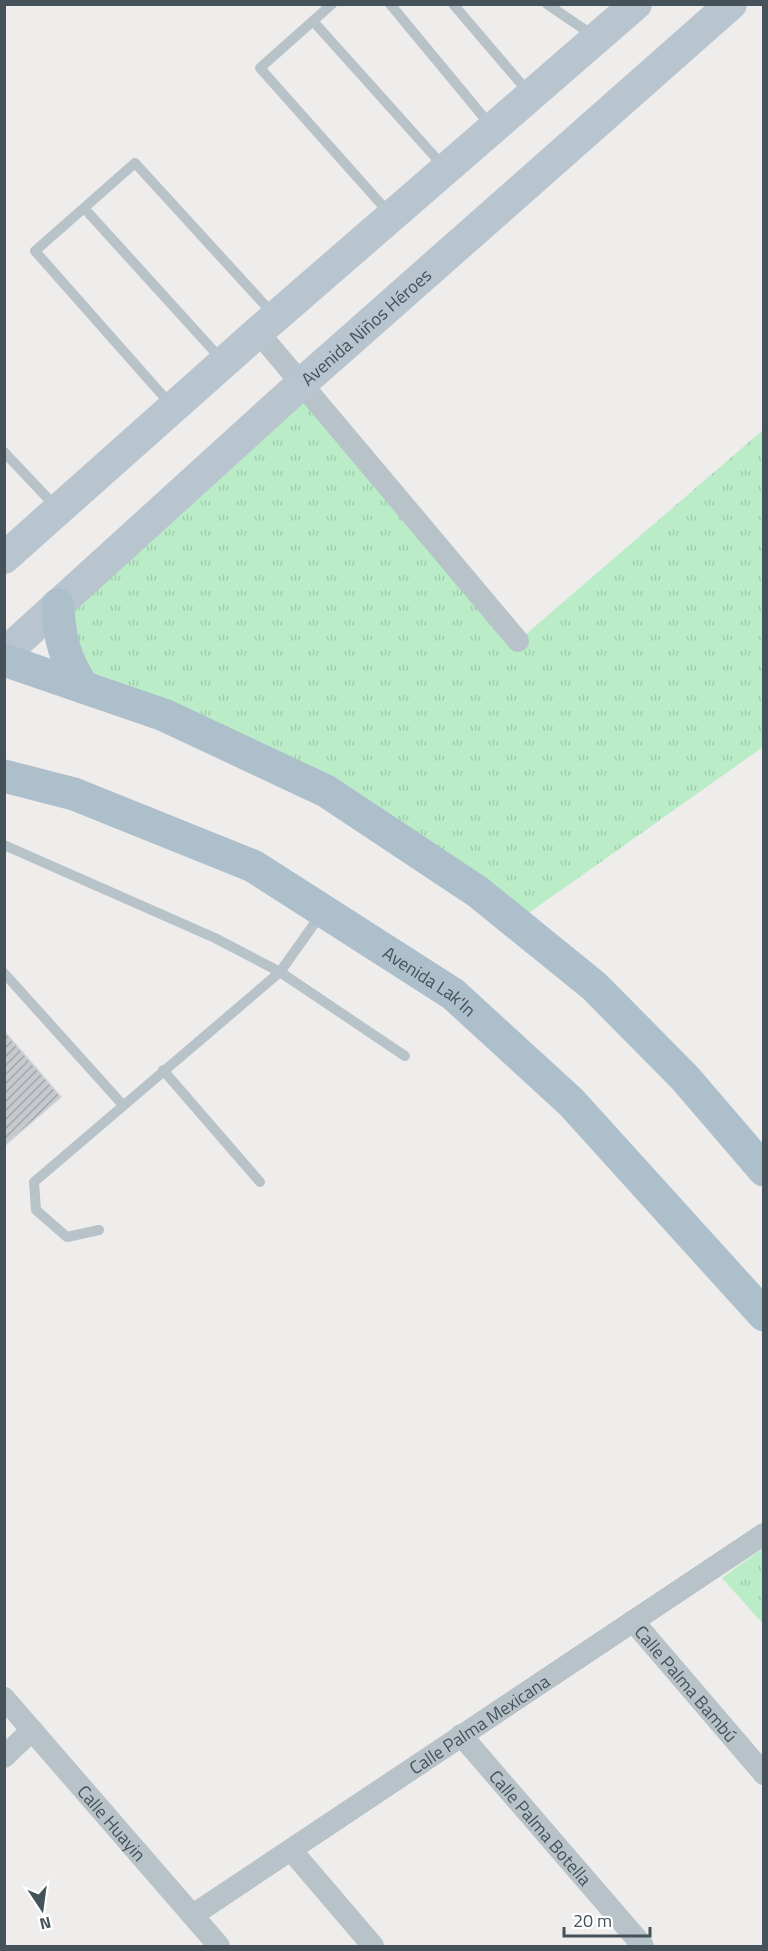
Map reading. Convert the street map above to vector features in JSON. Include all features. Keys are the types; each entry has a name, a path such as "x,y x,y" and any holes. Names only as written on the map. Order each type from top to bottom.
{"main road":[{"path":"6,553 636,4"},
{"name":"Avenida Niños Héroes","path":"4,654 301,384 731,4"},
{"path":"58,605 60,641 70,668 83,687"},
{"path":"4,660 164,714 326,791 478,892 594,986 685,1078 764,1170"},
{"name":"Avenida Lak'In","path":"4,776 74,794 253,867 453,994 571,1102 764,1315"}],"street":[{"path":"267,325 301,384 518,641"},
{"name":"Calle Palma Mexicana","path":"193,1915 764,1534"},
{"name":"Calle Palma Bambú","path":"633,1621 764,1774"},
{"name":"Calle Huayin","path":"4,1698 219,1947"},
{"path":"4,1757 32,1730"},
{"name":"Calle Palma Botella","path":"461,1735 643,1947"},
{"path":"291,1850 373,1947"}],"lane":[{"path":"332,4 260,68 392,216"},
{"path":"390,4 493,128"},
{"path":"453,4 531,96"},
{"path":"547,4 597,38"},
{"path":"313,21 446,169"},
{"path":"173,407 35,251 135,163 267,325"},
{"path":"84,208 224,363"},
{"path":"4,452 58,510"},
{"path":"4,845 215,938 280,972 405,1056"},
{"path":"99,1230 67,1237 36,1210 34,1182 122,1104 280,972 323,911"},
{"path":"4,973 122,1104"},
{"path":"163,1070 260,1182"}],"green space":[{"path":"301,384 518,641 763,430 763,747 516,922 384,829 83,687 62,601"},
{"path":"763,1548 763,1624 722,1578"}],"building":[{"path":"4,1031 61,1097 4,1146"}]}
